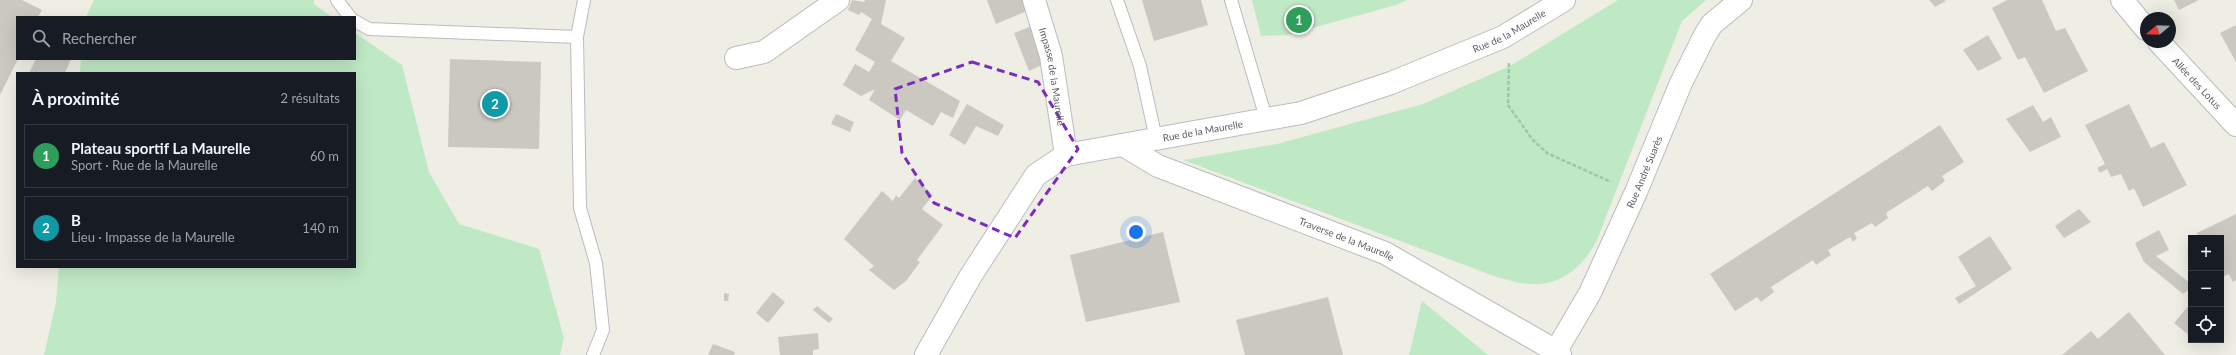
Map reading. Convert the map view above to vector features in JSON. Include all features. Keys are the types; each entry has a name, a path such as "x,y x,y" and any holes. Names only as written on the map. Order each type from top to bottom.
{"street":[{"path":"736,58 764,52 838,0"},
{"name":"Impasse de la Maurelle","path":"1034,0 1051,56 1066,155"},
{"name":"Rue de la Maurelle","path":"926,355 970,277 1036,175 1066,155 1266,118 1301,113 1391,83 1503,37 1564,0"},
{"name":"Rue André Suarès","path":"1558,353 1590,293 1636,192 1681,83 1705,35 1712,24 1741,0"},
{"path":"2122,0 2140,22"},
{"name":"Allée des Lotus","path":"2165,48 2236,125"},
{"name":"Traverse de la Maurelle","path":"1123,145 1158,166 1385,253 1558,353"}],"lane":[{"path":"337,0 349,16"},
{"path":"584,0 577,37 580,208 596,263 603,330 593,355"},
{"path":"1117,0 1140,66 1156,139"},
{"path":"1231,0 1266,118"},
{"path":"356,22 369,29 577,37"}],"path":[{"path":"1510,66 1508,105 1532,139 1547,153 1636,192"}],"highlighted area":[{"path":"972,62 1038,82 1078,149 1015,238 934,203 902,153 895,89"}],"green space":[{"path":"94,0 314,0 314,4 331,16 86,16"},
{"path":"1252,0 1407,0 1396,5 1287,35 1261,36"},
{"path":"1618,0 1706,0 1682,21 1597,240 1586,258 1562,278 1542,284 1526,284 1494,276 1183,160 1277,144 1423,104 1510,66"},
{"path":"356,34 402,65 429,172 459,224 539,249 564,338 560,355 44,355 56,302 59,268 356,268 356,72 80,72 81,60 356,60"},
{"path":"1422,301 1488,355 1409,355"}],"building":[{"path":"0,0 22,0 42,10 39,16 16,16 16,60 18,60 0,95"},
{"path":"852,0 864,2 865,0 886,0 881,24 905,38 891,61 960,101 953,118 941,112 933,126 906,110 900,120 869,100 875,89 861,96 843,85 855,64 869,72 875,62 855,50 872,19 861,12 859,15 848,10"},
{"path":"987,0 1022,0 1027,11 996,24"},
{"path":"1142,0 1201,0 1208,25 1154,41"},
{"path":"1929,0 1944,0 1946,1 1935,7"},
{"path":"2007,0 2042,0 2056,31 2065,28 2088,71 2044,93 2025,57 2018,60 1992,8"},
{"path":"2174,0 2199,0 2179,10"},
{"path":"2236,25 2236,62 2220,33"},
{"path":"1032,26 1044,64 1029,71 1014,33"},
{"path":"1988,35 2002,59 1978,71 1963,50"},
{"path":"450,59 541,62 539,149 448,147"},
{"path":"36,60 71,60 65,72 30,72"},
{"path":"967,104 1004,125 998,136 976,126 965,145 949,135"},
{"path":"2129,104 2151,148 2164,142 2187,185 2143,207 2134,188 2129,191 2121,174 2111,177 2107,169 2100,173 2097,168 2105,164 2085,125"},
{"path":"2033,105 2043,122 2051,117 2061,137 2030,152 2006,119"},
{"path":"836,114 854,122 850,132 831,124"},
{"path":"1940,125 1964,162 1942,176 1945,181 1932,191 1928,186 1886,213 1888,218 1875,227 1872,223 1854,233 1857,238 1853,242 1850,237 1828,250 1831,255 1816,265 1813,260 1771,287 1774,292 1761,302 1757,297 1735,311 1710,274"},
{"path":"915,178 933,195 922,209 943,225 917,260 920,262 906,281 894,290 869,270 874,266 844,239 882,191 893,201 896,195 899,198"},
{"path":"2079,209 2091,222 2064,238 2055,226"},
{"path":"2236,214 2236,280 2233,282 2229,274 2224,276 2224,235 2198,235 2197,233"},
{"path":"2159,230 2169,250 2156,256 2188,282 2188,290 2183,294 2144,262 2135,243"},
{"path":"1163,232 1180,302 1086,322 1070,255"},
{"path":"1990,236 2012,269 1959,304 1955,298 1976,286 1958,257"},
{"path":"773,292 785,302 768,323 756,313"},
{"path":"724,293 729,294 728,301 724,301"},
{"path":"1328,297 1343,355 1245,355 1236,320"},
{"path":"817,306 833,319 829,323 813,310"},
{"path":"2188,306 2188,335 2174,323"},
{"path":"2129,312 2165,355 2062,355 2091,331 2098,339"},
{"path":"818,333 819,349 813,350 813,355 780,355 778,337"},
{"path":"713,344 735,352 734,355 708,355"}],"place":[{"name":"Plateau sportif La Maurelle","path":"1299,20"},
{"name":"B","path":"495,104"}]}
